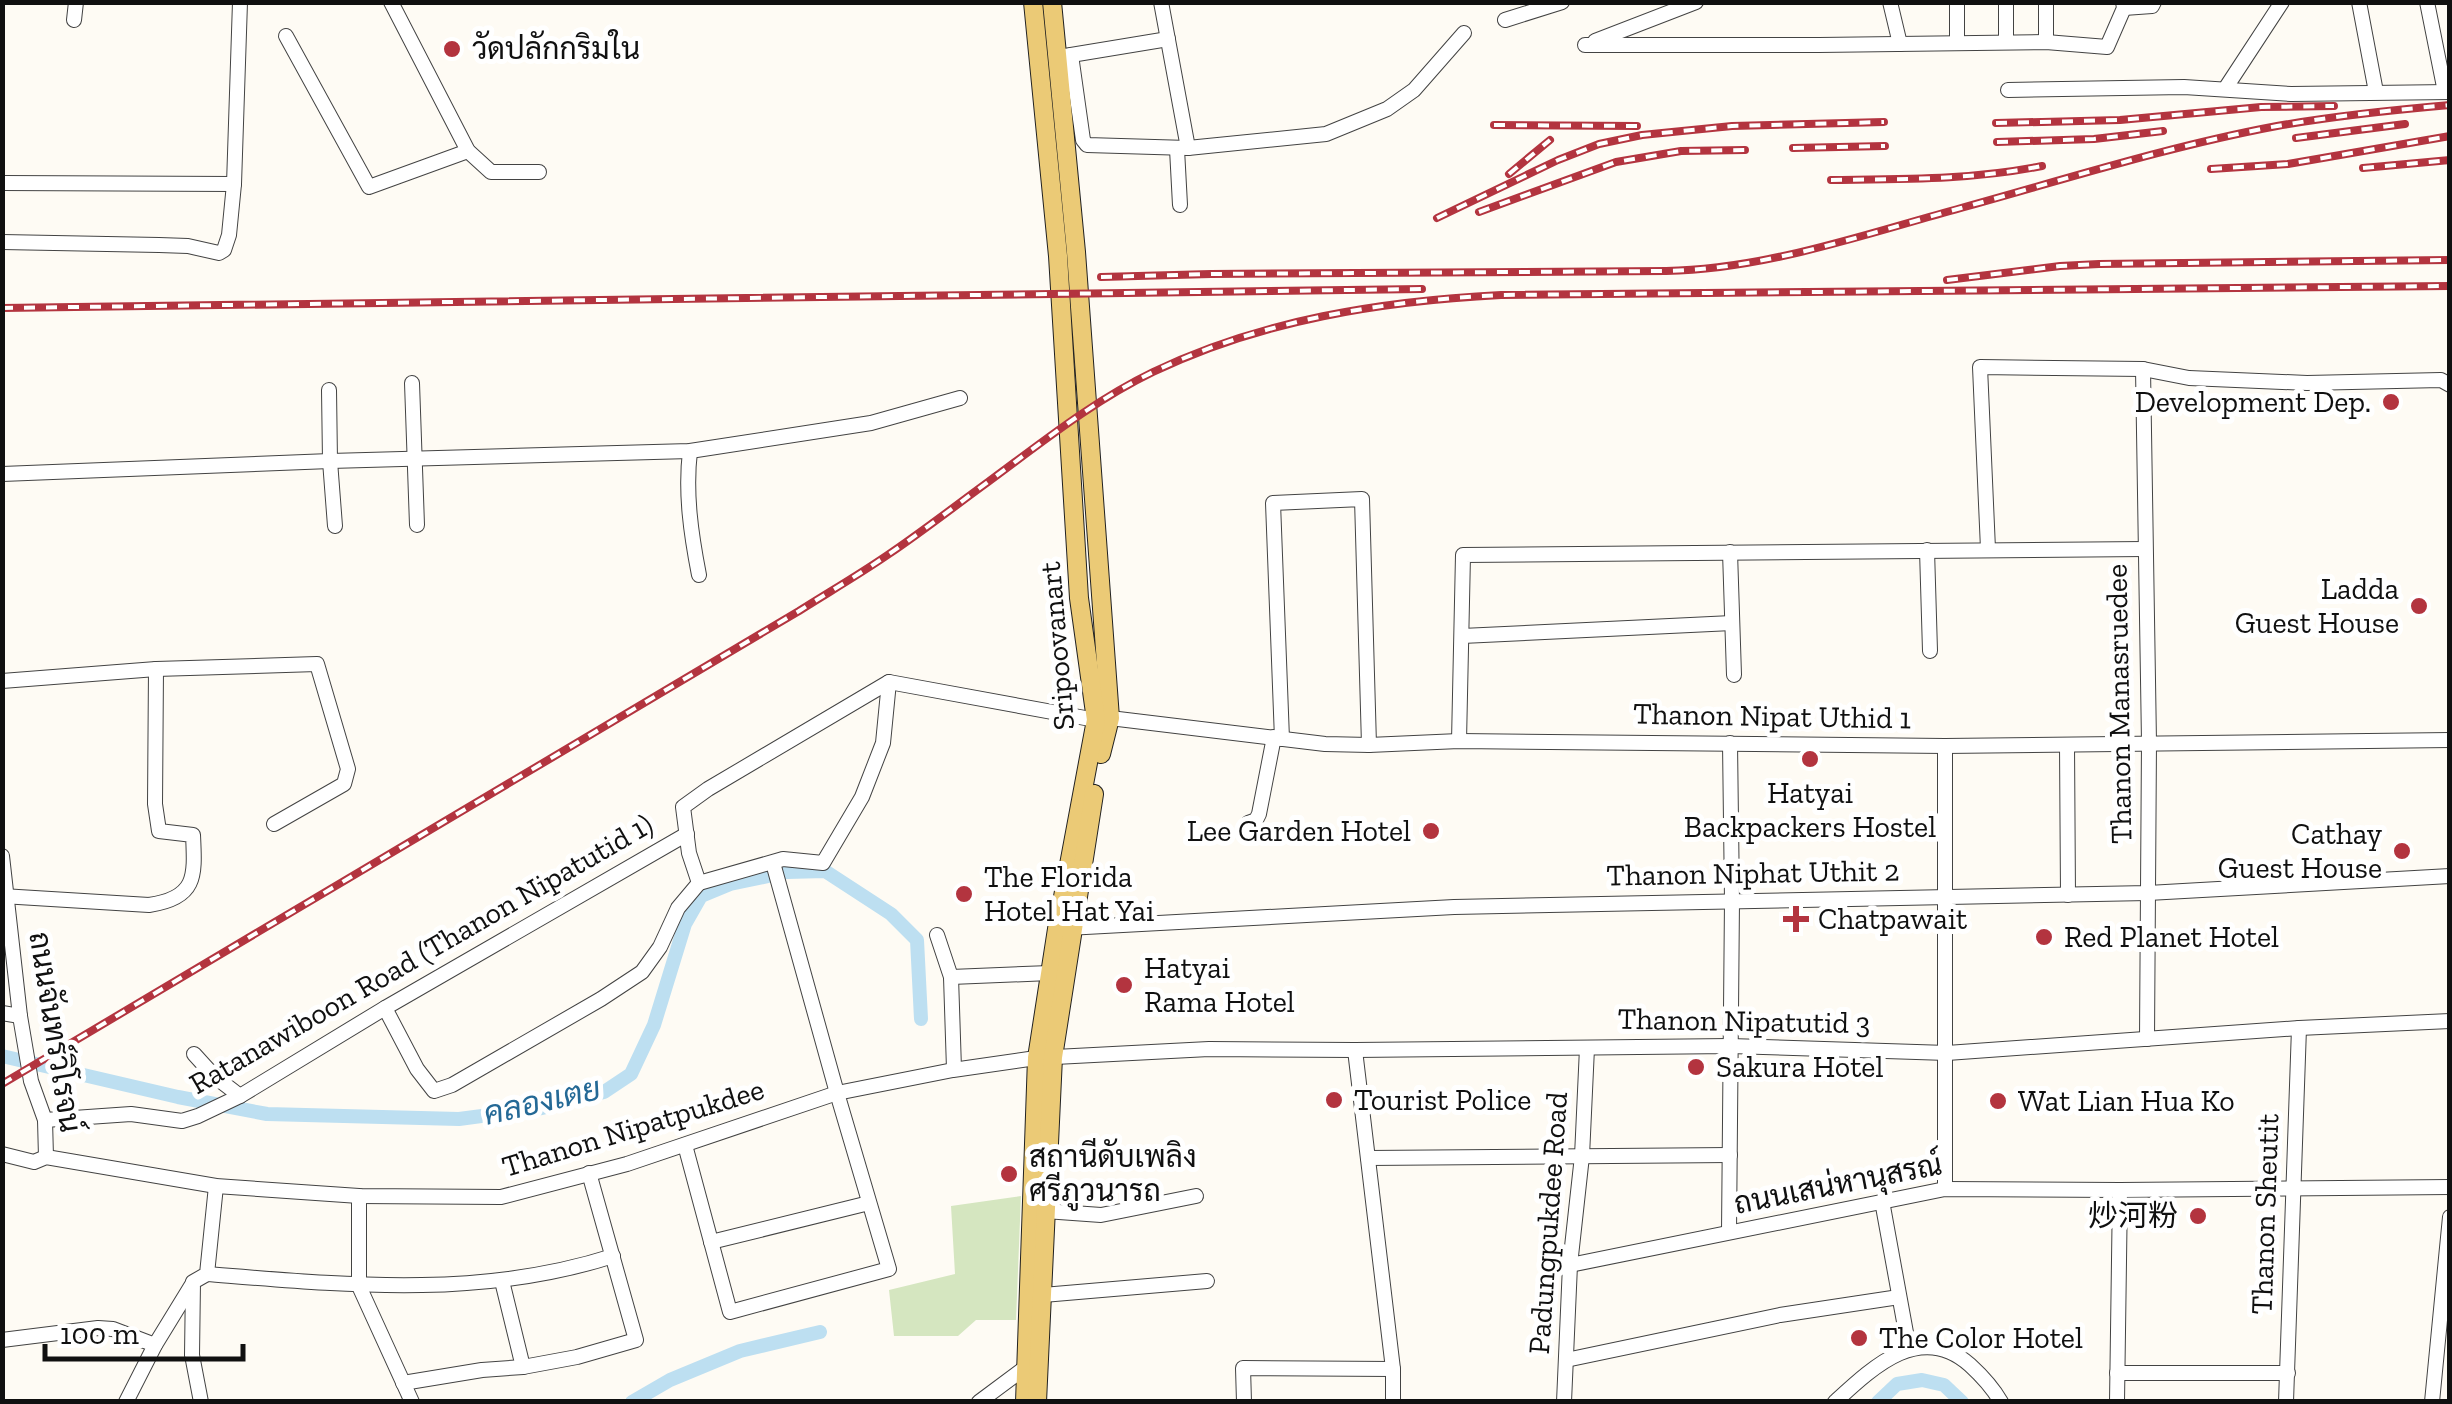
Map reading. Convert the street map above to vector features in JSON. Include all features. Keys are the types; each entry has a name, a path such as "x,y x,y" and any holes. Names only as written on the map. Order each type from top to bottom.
{"main road":[{"name":"Sripoovanart","path":"1033,2 1058,256 1079,598 1103,719"},
{"name":"Sripoovanart","path":"1037,1402 1046,1211 1045,1057 1103,719 1064,56 1052,2"},
{"name":"Sripoovanart","path":"1025,1402 1050,974 1065,928"}],"street":[{"path":"74,20 76,2"},
{"path":"2,242 188,246 219,253 224,250 234,184 240,2"},
{"path":"391,2 468,151 490,172 539,172"},
{"path":"1160,2 1182,148 1180,204"},
{"path":"1505,20 1562,2"},
{"path":"1696,2 1585,45 2046,42 2107,46 2123,5 2152,6 2154,2"},
{"path":"1890,2 1900,44"},
{"path":"1957,2 1957,43"},
{"path":"2006,2 2006,42"},
{"path":"2046,2 2046,42"},
{"path":"2224,89 2282,2"},
{"path":"2359,2 2376,92"},
{"path":"2008,90 2184,87 2290,94 2447,92 2427,2"},
{"path":"1168,39 1064,56 1088,145 1182,148 1340,130 1388,110 1414,90 1464,34"},
{"path":"286,36 369,187 468,151"},
{"path":"2,183 234,184"},
{"path":"1988,550 1980,367 2143,368 2188,378 2307,383 2441,380 2450,385"},
{"name":"Thanon Manasruedee","path":"2143,368 2149,742 2147,1038"},
{"path":"412,383 418,525"},
{"path":"329,390 334,526"},
{"path":"2,474 330,460 690,451 872,423 960,398"},
{"path":"690,451 690,528 699,575"},
{"path":"1248,824 1259,814 1278,738 1273,503 1362,499 1369,745"},
{"path":"1459,741 1463,555 2144,549"},
{"path":"1927,550 1930,651"},
{"path":"1730,552 1734,675"},
{"path":"1462,636 1732,623"},
{"path":"2,681 156,669 317,664 348,768 344,784 274,824"},
{"path":"4,896 148,905 168,902 185,890 195,874 193,834 159,831 155,804 156,669"},
{"path":"385,1008 417,1069 434,1091 452,1085 642,972 660,947 678,908 699,883 783,860 824,863 862,798 883,742 889,682 1103,719"},
{"name":"Ratanawiboon Road (Thanon Nipatutid 1)","path":"699,883 683,807 889,682"},
{"name":"Thanon Nipat Uthid 1","path":"1103,719 1325,744 1369,745 1459,741 1945,746 2450,740"},
{"path":"1730,743 1730,1232"},
{"path":"2066,745 2068,895"},
{"path":"1945,746 1945,1189"},
{"name":"Ratanawiboon Road (Thanon Nipatutid 1)","path":"45,1120 132,1114 190,1118 240,1096 687,834"},
{"name":"ถนนจันทร์วิโรจน์","path":"2,856 20,1016 31,1081 45,1120 46,1157"},
{"path":"685,1146 730,1312 889,1269 772,863"},
{"name":"Thanon Niphat Uthit 2","path":"1065,928 1454,907 2148,893 2450,876"},
{"path":"937,935 951,977 954,1070"},
{"path":"951,977 1050,974"},
{"path":"2,1014 20,1016"},
{"name":"Thanon Nipatutid 3","path":"1045,1057 1209,1049 1730,1046 1947,1052 2450,1021"},
{"name":"Thanon Sheutit","path":"2286,1402 2298,1028"},
{"name":"Padungpukdee Road","path":"1564,1402 1586,1048"},
{"path":"1355,1050 1393,1402"},
{"path":"194,1054 240,1096"},
{"name":"Thanon Nipatpukdee","path":"2,1154 34,1162 46,1157 216,1186 359,1196 501,1197 685,1146 837,1093 1045,1057"},
{"path":"1368,1158 1730,1155"},
{"path":"403,1383 523,1367 636,1340 589,1173"},
{"path":"201,1402 192,1355 216,1186"},
{"name":"ถนนเสน่หานุสรณ์","path":"1570,1266 1945,1189 2450,1186"},
{"path":"2116,1402 2120,1190"},
{"path":"359,1196 359,1286 412,1402"},
{"path":"1046,1211 1102,1214 1196,1196"},
{"path":"1882,1200 1908,1348"},
{"path":"711,1242 870,1204"},
{"path":"2432,1402 2450,1217"},
{"path":"200,1278 359,1286 502,1281 571,1270 613,1256"},
{"path":"126,1402 155,1345 200,1278"},
{"path":"502,1281 523,1367"},
{"path":"1043,1294 1206,1281"},
{"path":"1566,1360 1780,1315 1899,1297"},
{"path":"2,1340 98,1328 113,1329 155,1345"},
{"path":"1835,1402 1871,1368 1908,1348 1956,1353 1980,1374 2001,1402"},
{"path":"979,1402 1026,1367"},
{"path":"1244,1402 1243,1368 1392,1370"},
{"path":"2117,1373 2288,1373"}],"green space":[{"path":"1021,1196 1016,1320 976,1320 958,1336 894,1336 889,1290 955,1274 951,1206"}],"waterway":[{"name":"คลองเตย","path":"2,1056 267,1114 459,1119 542,1108 604,1092 631,1074 654,1025 685,924 701,896 730,884 787,872 825,871 891,914 917,940 921,1019"},
{"name":"คลองเตย","path":"632,1402 670,1380 740,1351 820,1332"},
{"name":"คลองเตย","path":"1878,1402 1897,1384 1922,1380 1944,1385 1962,1402"}],"railway":[{"path":"1101,277 1704,269 1815,248 2237,134 2320,119 2450,105"},
{"path":"1996,123 2120,120 2261,107 2334,106"},
{"path":"1437,218 1599,144 1642,135 1732,126 1884,122"},
{"path":"2296,138 2405,124"},
{"path":"1494,125 1637,126"},
{"path":"1997,142 2094,139 2163,131"},
{"path":"2211,169 2288,164 2450,136"},
{"path":"1509,174 1550,140"},
{"path":"1793,148 1885,146"},
{"path":"1479,212 1616,162 1681,151 1745,150"},
{"path":"2363,168 2450,160"},
{"path":"1831,180 1963,176 2042,166"},
{"path":"1947,280 2099,264 2450,260"},
{"path":"2,1084 799,611 902,545 1109,396 1153,372 1236,339 1367,308 1501,295 2450,286"},
{"path":"2,308 1422,289"}],"place":[{"name":"วัดปลักกริมใน","path":"452,49"},
{"name":"Development Dep.","path":"2391,402"},
{"name":"Ladda Guest House","path":"2419,606"},
{"name":"Hatyai Backpackers Hostel","path":"1810,759"},
{"name":"Lee Garden Hotel","path":"1431,831"},
{"name":"Cathay Guest House","path":"2402,851"},
{"name":"The Florida Hotel Hat Yai","path":"964,894"},
{"name":"Chatpawait","path":"1796,919"},
{"name":"Red Planet Hotel","path":"2044,937"},
{"name":"Hatyai Rama Hotel","path":"1124,985"},
{"name":"Sakura Hotel","path":"1696,1067"},
{"name":"Tourist Police","path":"1334,1100"},
{"name":"Wat Lian Hua Ko","path":"1998,1101"},
{"name":"สถานีดับเพลิง ศรีภูวนารถ","path":"1009,1174"},
{"name":"炒河粉","path":"2198,1216"},
{"name":"The Color Hotel","path":"1859,1338"}]}
